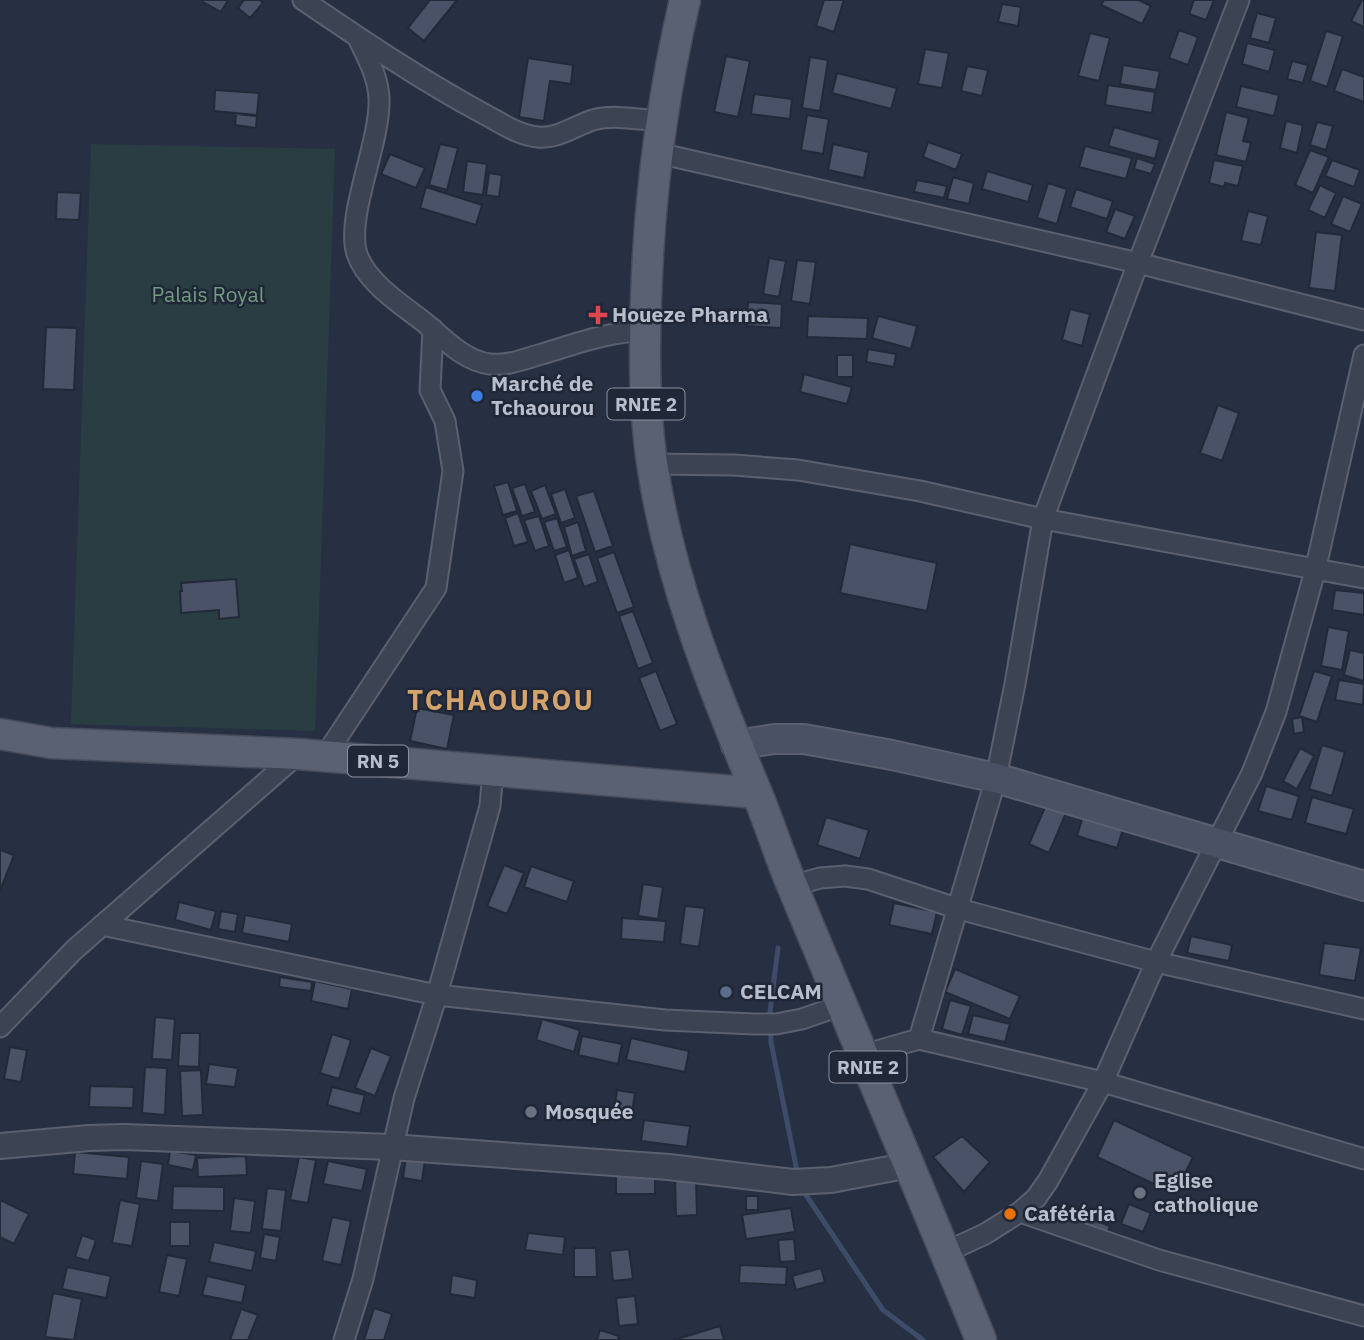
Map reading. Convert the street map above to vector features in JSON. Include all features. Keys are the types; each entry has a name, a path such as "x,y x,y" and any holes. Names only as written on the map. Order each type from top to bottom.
{"main road":[{"name":"RNIE 2","path":"685,0 670,69 658,153 648,256 644,377 652,464 673,562 686,608 736,745 981,1340"},
{"name":"RN 5","path":"0,734 51,743 311,755 757,793"},
{"path":"736,745 774,739 804,739 996,778 1364,886"}],"street":[{"path":"303,0 358,38 465,104 517,132 551,138 594,120 609,118 662,121"},
{"path":"919,1039 996,778 1043,519 1239,0"},
{"path":"358,38 374,71 379,97 376,134 357,216 355,238 357,255 367,271 384,289 465,355 486,363 505,365 614,334 645,331"},
{"path":"658,153 1138,263 1364,320"},
{"path":"0,1027 102,925 311,755 436,588 453,471 445,421 430,390 433,329"},
{"path":"946,1252 985,1234 1020,1212 1036,1198 1048,1181 1103,1082 1156,962 1252,773 1276,712 1315,570 1364,355"},
{"path":"652,464 734,465 798,470 920,491 1043,519 1364,578"},
{"path":"344,1340 363,1279 391,1147 417,1051 437,995 490,806 493,771"},
{"path":"792,886 820,878 868,879 959,909 1156,962 1364,1009"},
{"path":"102,925 437,995 665,1020 776,1024 802,1019 842,1005"},
{"path":"863,1055 919,1039 1103,1082 1364,1159"},
{"path":"0,1146 124,1137 391,1147 669,1167 793,1182 831,1180 910,1166"},
{"path":"1020,1212 1159,1260 1364,1316"}],"green space":[{"name":"Palais Royal","path":"91,144 335,149 315,731 71,724"}],"building":[{"path":"203,0 228,0 221,12"},
{"path":"244,0 260,0 263,3 250,18 238,8"},
{"path":"430,0 457,0 424,41 408,28"},
{"path":"824,0 844,0 834,32 816,26"},
{"path":"1104,0 1139,0 1151,6 1142,24 1101,5"},
{"path":"1194,0 1214,0 1206,20 1189,14"},
{"path":"1364,0 1364,27 1351,21"},
{"path":"1002,4 1021,7 1018,26 998,22"},
{"path":"1257,13 1276,18 1269,43 1250,38"},
{"path":"1179,30 1198,37 1188,65 1169,58"},
{"path":"1326,31 1343,36 1327,87 1310,81"},
{"path":"1090,33 1110,38 1099,81 1078,76"},
{"path":"1247,43 1275,50 1269,72 1242,64"},
{"path":"925,49 949,53 942,88 918,84"},
{"path":"726,56 750,61 738,117 714,112"},
{"path":"810,57 828,60 820,111 802,108"},
{"path":"528,58 573,65 571,84 550,81 544,121 519,117"},
{"path":"1292,61 1308,65 1303,83 1287,79"},
{"path":"1123,65 1160,71 1156,90 1120,84"},
{"path":"967,66 988,70 982,96 961,91"},
{"path":"1342,69 1364,77 1364,102 1334,91"},
{"path":"837,73 897,88 891,109 832,93"},
{"path":"1108,85 1155,92 1152,113 1105,105"},
{"path":"1241,86 1279,95 1274,116 1236,107"},
{"path":"215,90 259,93 257,115 214,111"},
{"path":"754,94 792,99 790,119 751,114"},
{"path":"1226,112 1249,118 1243,141 1251,143 1246,162 1216,155"},
{"path":"236,114 257,116 256,128 235,125"},
{"path":"807,115 829,119 823,154 801,150"},
{"path":"1286,121 1303,125 1297,153 1280,148"},
{"path":"1317,122 1333,126 1326,150 1310,145"},
{"path":"1114,127 1160,140 1155,159 1108,146"},
{"path":"928,142 962,154 956,170 923,157"},
{"path":"440,144 458,148 447,190 429,185"},
{"path":"833,144 869,152 864,178 828,170"},
{"path":"1085,146 1132,158 1126,179 1079,167"},
{"path":"1310,150 1329,157 1313,193 1295,185"},
{"path":"390,154 425,168 416,188 381,174"},
{"path":"1137,158 1155,164 1151,174 1134,169"},
{"path":"1214,160 1243,166 1238,186 1225,183 1224,187 1209,183"},
{"path":"1332,160 1360,170 1354,187 1325,176"},
{"path":"467,161 487,164 483,195 463,192"},
{"path":"987,171 1033,185 1028,202 982,189"},
{"path":"489,173 502,175 499,197 486,195"},
{"path":"953,177 974,183 969,204 947,199"},
{"path":"917,180 947,186 944,198 914,192"},
{"path":"1048,183 1067,189 1057,224 1037,218"},
{"path":"1320,185 1336,193 1325,218 1308,210"},
{"path":"426,187 482,205 476,225 420,208"},
{"path":"1076,189 1113,201 1107,219 1070,207"},
{"path":"57,192 81,193 79,220 56,219"},
{"path":"1343,196 1362,204 1350,232 1331,224"},
{"path":"1115,209 1135,216 1125,239 1106,232"},
{"path":"1248,211 1268,216 1261,245 1241,241"},
{"path":"1316,232 1342,235 1335,291 1309,288"},
{"path":"769,258 786,261 779,297 763,294"},
{"path":"797,260 816,262 810,304 791,301"},
{"path":"748,302 782,304 781,328 747,326"},
{"path":"1070,309 1090,314 1082,346 1062,340"},
{"path":"808,316 868,318 867,339 807,337"},
{"path":"878,316 917,326 911,349 872,338"},
{"path":"46,327 77,328 74,390 43,389"},
{"path":"868,349 896,354 894,367 866,362"},
{"path":"837,355 853,355 853,377 837,377"},
{"path":"804,374 852,387 847,404 800,392"},
{"path":"1218,405 1239,413 1222,461 1200,453"},
{"path":"508,482 517,511 503,515 494,486"},
{"path":"525,484 535,512 522,516 512,488"},
{"path":"545,485 556,514 542,519 531,491"},
{"path":"565,489 575,518 561,523 551,494"},
{"path":"594,491 613,546 595,552 576,496"},
{"path":"518,513 528,542 514,546 505,518"},
{"path":"539,516 549,546 535,551 524,520"},
{"path":"557,518 567,547 554,551 544,522"},
{"path":"578,522 586,551 572,556 564,527"},
{"path":"850,544 937,563 927,611 840,593"},
{"path":"569,550 578,578 564,583 555,555"},
{"path":"614,552 634,607 617,613 597,558"},
{"path":"589,554 598,582 584,587 574,559"},
{"path":"236,579 239,617 219,619 219,610 181,613 181,583"},
{"path":"1335,590 1364,593 1364,615 1332,610"},
{"path":"633,611 653,663 638,669 619,616"},
{"path":"1328,627 1349,631 1342,670 1321,666"},
{"path":"1350,650 1364,653 1364,681 1344,675"},
{"path":"656,671 677,724 660,731 639,678"},
{"path":"1314,671 1332,676 1317,722 1299,716"},
{"path":"1339,680 1364,684 1363,705 1335,700"},
{"path":"417,708 454,715 447,749 410,741"},
{"path":"1302,717 1304,732 1294,734 1292,719"},
{"path":"1322,745 1345,752 1332,796 1309,789"},
{"path":"1300,748 1314,756 1297,789 1283,781"},
{"path":"1266,786 1299,796 1292,820 1258,811"},
{"path":"1312,797 1354,809 1346,834 1305,823"},
{"path":"1046,805 1066,813 1049,853 1029,844"},
{"path":"1083,816 1123,829 1117,848 1077,836"},
{"path":"826,817 869,830 860,859 817,845"},
{"path":"0,850 14,855 0,891"},
{"path":"504,865 524,873 507,914 487,906"},
{"path":"531,866 574,881 567,902 524,887"},
{"path":"643,884 663,887 658,919 638,916"},
{"path":"179,902 216,911 211,930 175,920"},
{"path":"894,903 937,912 932,934 889,925"},
{"path":"685,906 705,908 699,947 680,944"},
{"path":"221,911 238,914 235,932 218,929"},
{"path":"245,915 292,924 289,942 242,933"},
{"path":"622,918 666,921 664,942 621,939"},
{"path":"1191,936 1232,945 1229,961 1187,953"},
{"path":"1324,943 1361,948 1355,981 1319,975"},
{"path":"955,969 1020,996 1010,1019 945,992"},
{"path":"280,977 312,982 311,991 279,987"},
{"path":"315,981 352,989 348,1009 311,1001"},
{"path":"950,1000 971,1006 962,1035 942,1029"},
{"path":"973,1015 1010,1024 1005,1042 968,1034"},
{"path":"155,1017 175,1019 172,1060 152,1059"},
{"path":"542,1019 580,1030 574,1052 536,1040"},
{"path":"180,1033 200,1033 199,1067 178,1066"},
{"path":"332,1034 351,1040 339,1079 320,1073"},
{"path":"582,1036 622,1044 618,1064 578,1055"},
{"path":"631,1038 689,1051 685,1072 626,1060"},
{"path":"10,1047 27,1050 21,1082 4,1079"},
{"path":"371,1048 391,1056 375,1096 355,1088"},
{"path":"209,1064 238,1068 235,1087 206,1084"},
{"path":"145,1067 167,1068 165,1115 142,1113"},
{"path":"201,1070 203,1115 182,1116 180,1071"},
{"path":"90,1086 134,1087 133,1108 89,1107"},
{"path":"332,1087 365,1095 360,1114 327,1105"},
{"path":"617,1090 635,1093 631,1120 613,1118"},
{"path":"644,1120 690,1126 687,1147 641,1141"},
{"path":"1114,1120 1193,1157 1175,1194 1097,1157"},
{"path":"962,1136 990,1162 964,1192 933,1157"},
{"path":"170,1151 196,1155 193,1170 168,1165"},
{"path":"75,1152 129,1157 127,1179 73,1174"},
{"path":"246,1156 247,1175 198,1177 197,1158"},
{"path":"406,1156 425,1160 422,1181 403,1178"},
{"path":"299,1157 316,1160 308,1203 290,1200"},
{"path":"141,1161 163,1164 158,1201 136,1198"},
{"path":"328,1161 367,1169 362,1191 323,1184"},
{"path":"616,1174 655,1174 655,1194 616,1194"},
{"path":"675,1178 696,1178 697,1215 676,1216"},
{"path":"173,1186 224,1187 224,1211 172,1210"},
{"path":"267,1188 286,1190 281,1231 262,1229"},
{"path":"746,1196 758,1196 758,1210 746,1210"},
{"path":"234,1198 255,1201 251,1233 230,1231"},
{"path":"0,1200 29,1214 14,1244 0,1237"},
{"path":"120,1200 140,1204 132,1246 112,1243"},
{"path":"1129,1204 1151,1213 1143,1232 1121,1224"},
{"path":"791,1208 795,1232 746,1239 742,1215"},
{"path":"1082,1215 1110,1226 1106,1237 1077,1227"},
{"path":"332,1217 351,1221 341,1265 322,1261"},
{"path":"170,1222 190,1222 190,1246 170,1246"},
{"path":"528,1233 565,1237 563,1255 525,1250"},
{"path":"264,1234 280,1237 276,1261 260,1258"},
{"path":"82,1235 96,1240 89,1261 75,1257"},
{"path":"794,1239 796,1261 780,1262 778,1240"},
{"path":"214,1242 256,1251 252,1271 209,1262"},
{"path":"574,1248 596,1248 597,1277 574,1277"},
{"path":"629,1249 633,1279 613,1281 610,1251"},
{"path":"167,1255 187,1259 179,1296 159,1292"},
{"path":"740,1265 787,1267 786,1285 739,1283"},
{"path":"67,1267 111,1276 106,1298 62,1289"},
{"path":"821,1268 825,1282 796,1290 792,1276"},
{"path":"452,1275 477,1280 475,1298 450,1294"},
{"path":"207,1276 246,1285 242,1303 202,1295"},
{"path":"53,1293 82,1299 74,1340 45,1337"},
{"path":"635,1296 638,1324 619,1326 616,1298"},
{"path":"374,1308 392,1314 384,1340 364,1340"},
{"path":"241,1309 258,1315 248,1340 230,1340"},
{"path":"720,1326 724,1340 674,1340"},
{"path":"600,1330 619,1336 618,1340 597,1340"}],"waterway":[{"path":"778,948 770,1012 771,1042 797,1171"},
{"path":"806,1195 883,1310 923,1340"}],"place":[{"name":"Houeze Pharma","path":"598,315"},
{"name":"Marché de Tchaourou","path":"477,396"},
{"name":"CELCAM","path":"726,992"},
{"name":"Mosquée","path":"531,1112"},
{"name":"Eglise catholique","path":"1140,1193"},
{"name":"Cafétéria","path":"1010,1214"}],"district":[{"name":"TCHAOUROU","path":"501,700"}]}
